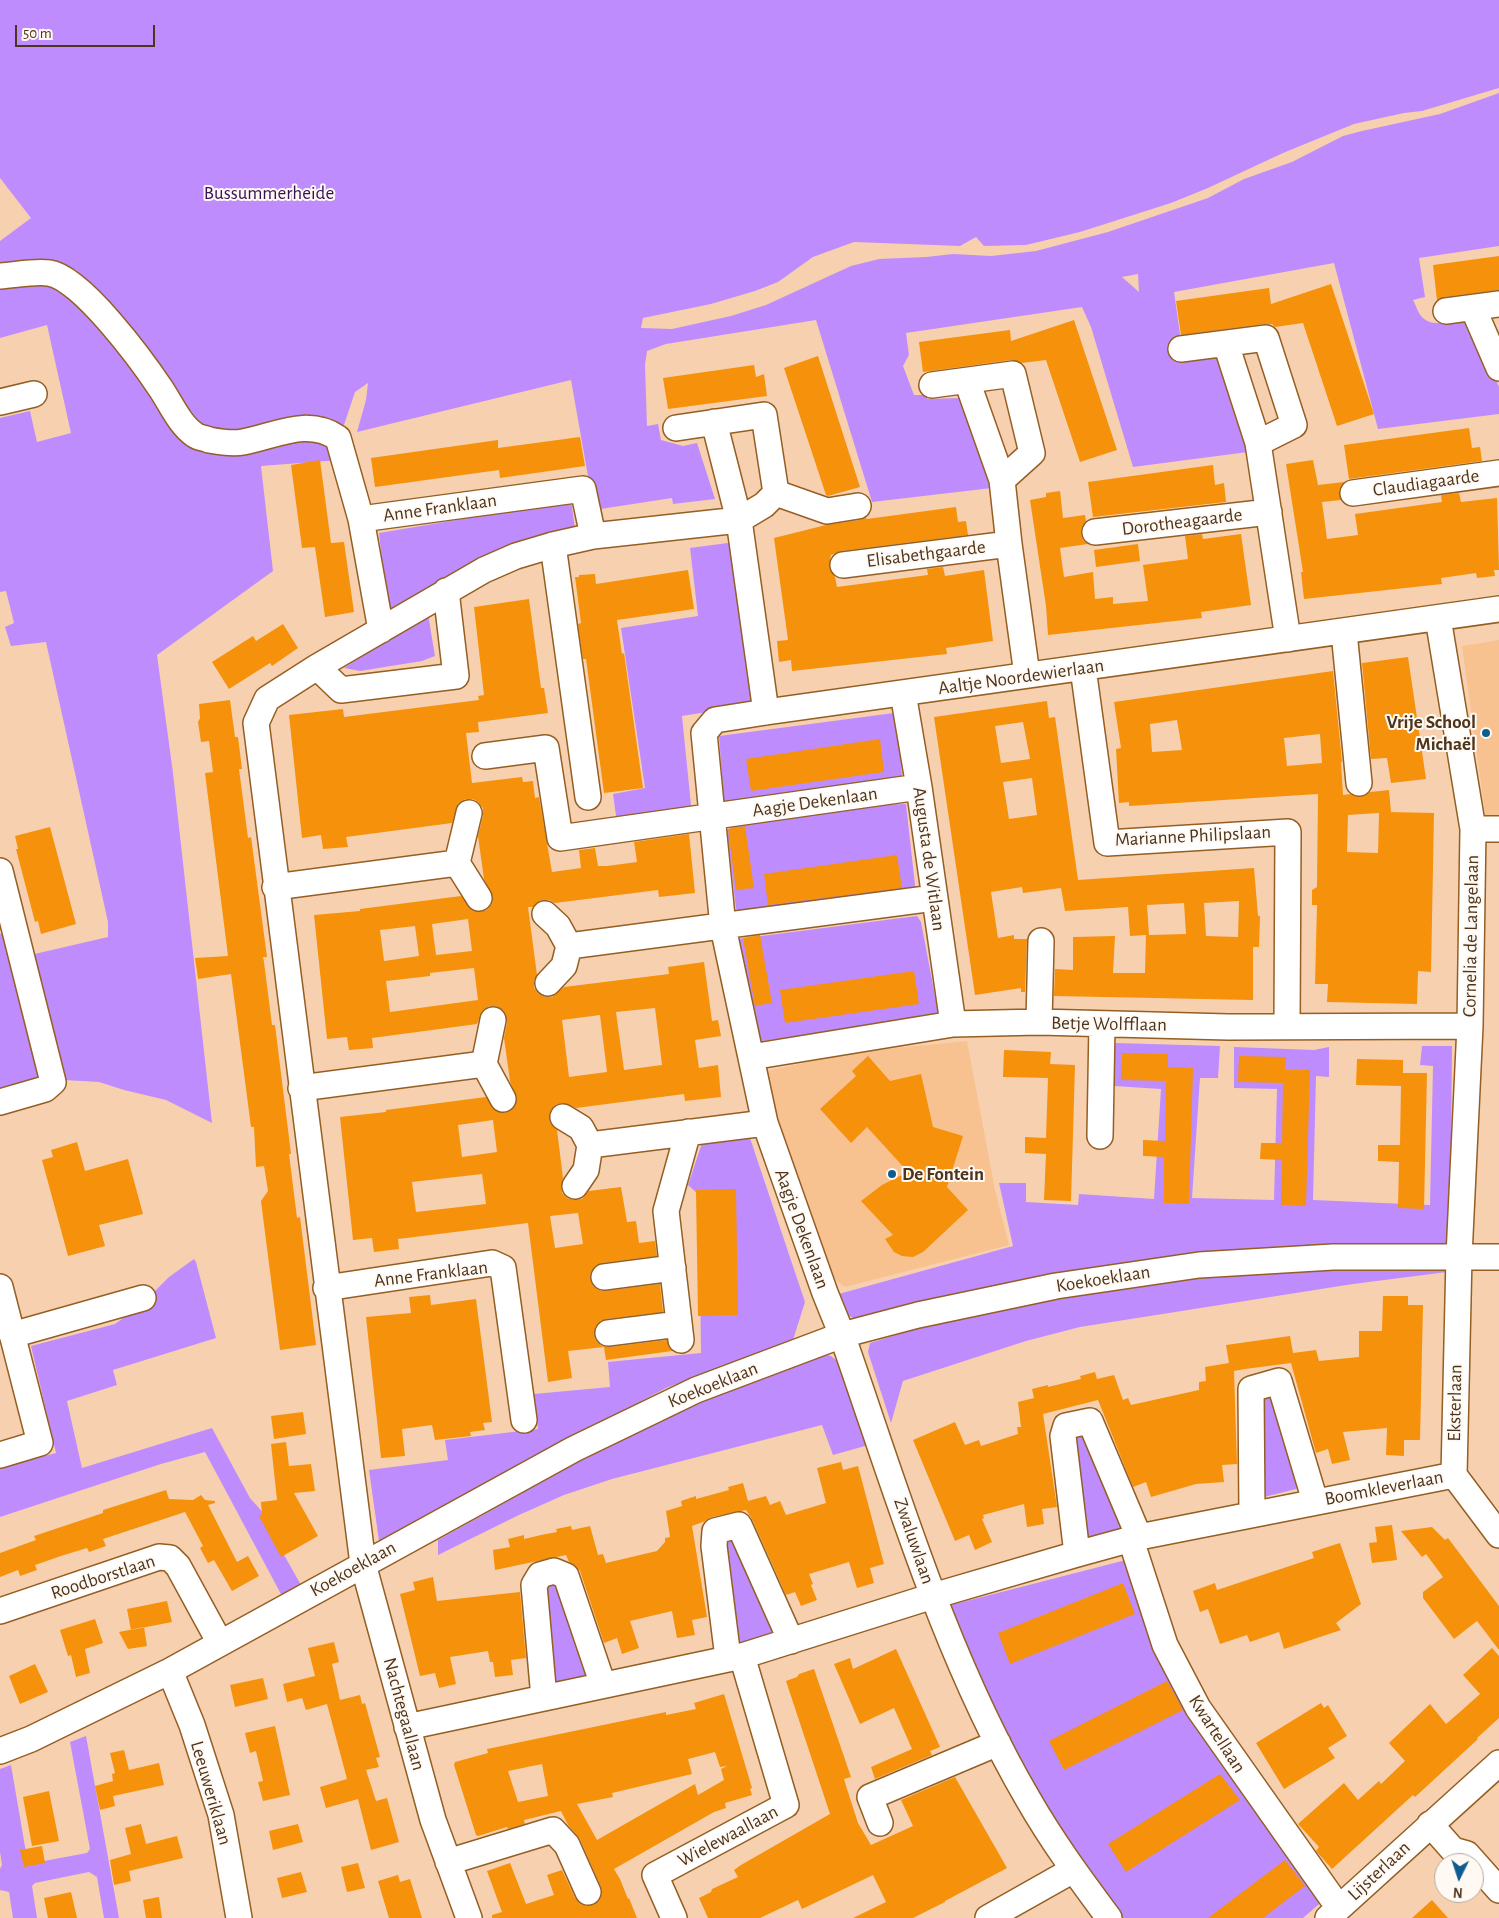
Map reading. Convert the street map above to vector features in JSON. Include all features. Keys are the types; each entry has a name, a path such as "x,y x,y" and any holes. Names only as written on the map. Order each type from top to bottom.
{"street":[{"path":"0,276 50,273 72,284 97,308 150,373 187,428 196,436 217,441 242,442 297,428 320,429 330,432 338,438 361,519"},
{"path":"1446,311 1499,304"},
{"path":"1472,308 1499,368"},
{"path":"1180,349 1266,338 1294,425 1258,443"},
{"name":"Dorotheagaarde","path":"1226,344 1258,443 1288,639"},
{"path":"932,385 1013,374 1032,453 1002,480"},
{"name":"Elisabethgaarde","path":"967,381 1002,480 1027,676"},
{"path":"0,402 34,394"},
{"path":"676,428 764,415 776,493"},
{"path":"714,422 739,520 766,712"},
{"name":"Claudiagaarde","path":"1353,493 1499,473"},
{"name":"Anne Franklaan","path":"381,630 361,519 582,488 593,536"},
{"path":"776,493 827,511 858,506"},
{"path":"363,1564 326,1288 256,723 267,699 446,590 484,570 516,556 593,536 739,520 764,505 776,493"},
{"name":"Dorotheagaarde","path":"1095,532 1268,512"},
{"name":"Elisabethgaarde","path":"843,565 1009,544"},
{"path":"553,545 588,797"},
{"path":"317,667 341,690 456,676 446,590"},
{"name":"Aaltje Noordewierlaan","path":"704,733 715,720 766,712 1499,609"},
{"name":"Cornelia de Langelaan","path":"1438,618 1473,829 1470,1026 1459,1256"},
{"path":"1344,632 1359,783"},
{"name":"Marianne Philipslaan","path":"1083,668 1107,843 1288,832 1288,1026"},
{"name":"Augusta de Witlaan","path":"903,693 919,787 953,1024"},
{"name":"Aagje Dekenlaan","path":"704,733 723,927 764,1123 842,1335"},
{"name":"Aagje Dekenlaan","path":"485,756 546,748 560,838 919,787"},
{"path":"469,812 457,862 479,898"},
{"path":"1473,829 1499,830"},
{"path":"275,887 457,862"},
{"path":"0,871 5,915 53,1082 45,1089 0,1102"},
{"path":"569,946 934,898"},
{"path":"545,914 558,926 569,946 564,966 548,983"},
{"path":"1039,1022 1041,941"},
{"path":"493,1020 484,1064 503,1099"},
{"name":"Betje Wolfflaan","path":"751,1057 953,1024 1039,1022 1288,1026 1470,1026"},
{"path":"1100,1136 1102,1024"},
{"path":"301,1088 484,1064"},
{"path":"563,1117 581,1128 590,1146 586,1170 575,1186"},
{"path":"590,1146 764,1123"},
{"path":"608,1334 680,1332 666,1211 688,1132"},
{"name":"Eksterlaan","path":"1454,1474 1459,1256"},
{"name":"Koekoeklaan","path":"0,1751 31,1739 170,1671 574,1449 696,1390 842,1335 918,1315 1056,1286 1199,1265 1333,1257 1499,1257"},
{"name":"Anne Franklaan","path":"326,1288 492,1263 503,1268 524,1420"},
{"path":"604,1277 673,1268"},
{"path":"0,1287 40,1443 0,1454"},
{"path":"12,1335 143,1298"},
{"name":"Zwaluwlaan","path":"842,1335 933,1596 998,1743 1028,1798 1073,1870 1109,1918"},
{"name":"Boomkleverlaan","path":"1252,1514 1251,1389 1279,1381 1315,1501"},
{"path":"1077,1554 1063,1436 1066,1426 1090,1421 1135,1539"},
{"path":"1454,1474 1499,1535"},
{"name":"Boomkleverlaan","path":"407,1727 735,1657 933,1596 1135,1539 1454,1474"},
{"path":"735,1657 714,1546 715,1531 739,1525 791,1641"},
{"name":"Kwartellaan","path":"1135,1539 1165,1645 1198,1708 1333,1913"},
{"name":"Roodborstlaan","path":"0,1611 159,1557 170,1558 178,1566 220,1643"},
{"name":"Nachtegaallaan","path":"363,1564 433,1820 469,1918"},
{"path":"544,1698 534,1585 540,1575 554,1571 566,1576 603,1685"},
{"name":"Wielewaallaan","path":"674,1918 655,1875 786,1805 735,1657"},
{"name":"Leeuweriklaan","path":"170,1671 192,1726 221,1815 239,1918"},
{"path":"880,1824 870,1797 998,1743"},
{"name":"Lijsterlaan","path":"1333,1913 1499,1763"},
{"path":"1430,1824 1454,1850 1468,1854 1499,1890"},
{"path":"448,1862 553,1830 567,1845 588,1892"},
{"path":"988,1918 1073,1870"}],"shaded area":[{"name":"Vrije School Michaël","path":"1499,640 1499,820 1486,820 1462,646"},
{"name":"De Fontein","path":"967,1041 995,1190 1009,1245 845,1287 831,1277 787,1158 766,1071 855,1052"}],"green space":[{"name":"Bussummerheide","path":"0,0 1499,0 1499,88 1422,111 1354,124 1283,153 1171,203 1080,232 1026,245 984,246 976,237 960,246 854,242 813,257 778,282 711,304 643,318 641,328 672,329 731,316 766,305 851,266 879,259 953,254 991,256 1036,251 1108,232 1208,198 1244,179 1292,162 1343,136 1440,114 1499,93 1499,246 1419,258 1425,297 1413,300 1420,314 1428,321 1440,323 1464,321 1470,323 1499,387 1499,414 1378,429 1334,263 1174,292 1181,341 1181,360 1220,358 1248,452 1133,467 1091,327 1082,307 906,333 909,355 903,366 914,395 926,395 927,399 961,398 992,488 872,502 816,320 666,344 647,351 645,365 647,426 658,424 661,440 683,446 697,443 715,499 673,504 672,498 594,510 571,380 357,432 366,400 368,383 355,392 342,431 199,431 118,319 76,270 0,266 0,241 31,218 0,178","holes":["1138,274 1139,292 1122,277"]},
{"path":"0,283 57,285 70,291 187,436 317,433 340,460 261,466 273,571 157,655 173,773 212,1123 166,1100 99,1082 64,1080 0,1095 0,934 18,929 26,956 108,937 108,922 46,642 11,646 5,627 14,623 6,591 0,592 0,418 30,411 37,442 71,433 47,325 0,338"},
{"path":"571,501 575,528 388,614 379,533"},
{"path":"735,542 751,705 682,716 692,815 617,823 613,794 645,788 621,628 698,616 690,548"},
{"path":"428,614 435,656 422,661 360,671 344,668"},
{"path":"894,713 897,718 902,776 896,781 733,804 724,801 719,736"},
{"path":"906,804 914,890 745,913 736,909 727,830 732,827 875,805"},
{"path":"917,916 921,922 938,1012 931,1017 762,1041 756,1038 738,939"},
{"path":"1115,1043 1220,1046 1218,1078 1200,1078 1192,1198 1274,1200 1277,1089 1234,1088 1234,1047 1314,1050 1329,1047 1329,1077 1316,1076 1313,1200 1430,1205 1433,1066 1420,1065 1422,1046 1452,1046 1450,1245 855,1319 845,1312 835,1295 1013,1246 999,1183 1026,1183 1026,1202 1078,1205 1079,1194 1154,1199 1161,1089 1114,1086"},
{"path":"750,1138 805,1302 793,1340 666,1388 379,1541 369,1470 448,1460 445,1440 538,1429 534,1394 610,1387 608,1362 701,1353 699,1195 688,1185 702,1143"},
{"path":"194,1259 216,1338 113,1370 117,1385 67,1401 82,1468 212,1428 250,1498 273,1524 274,1537 301,1585 282,1596 205,1452 161,1464 0,1517 0,1468 56,1453 31,1346 115,1324 141,1305 169,1277"},
{"path":"1445,1268 1447,1272 1353,1284 1080,1327 1026,1341 903,1381 891,1423 868,1352 870,1343 942,1321 1136,1283 1299,1270"},
{"path":"819,1353 831,1356 842,1365 872,1444 833,1455 822,1425 612,1479 564,1495 438,1555 438,1540 634,1431 691,1404"},
{"path":"1270,1392 1300,1488 1264,1497 1263,1400 1264,1393"},
{"path":"1081,1432 1121,1524 1119,1535 1089,1542 1075,1451 1075,1436"},
{"path":"731,1531 772,1628 771,1637 742,1645 735,1640 723,1533"},
{"path":"1126,1560 1149,1629 1325,1899 1303,1918 1116,1918 1082,1875 995,1717 947,1606"},
{"path":"555,1581 587,1677 553,1690 546,1586"},
{"path":"86,1736 119,1918 104,1918 97,1877 89,1872 35,1883 32,1886 37,1918 13,1918 9,1892 0,1890 0,1869 2,1865 0,1852 0,1769 11,1765 28,1864 87,1853 90,1849 70,1742"}],"building":[{"path":"1499,256 1499,290 1444,297 1437,300 1433,265"},
{"path":"1331,284 1374,414 1337,426 1303,323 1275,327 1272,324 1264,324 1181,335 1176,301 1269,288 1271,304"},
{"path":"1074,320 1117,450 1080,462 1046,360 1022,363 1011,360 923,372 919,342 1010,330 1011,341"},
{"path":"818,356 860,487 828,496 826,495 784,368"},
{"path":"754,365 756,377 764,374 767,396 668,409 663,378"},
{"path":"1469,428 1472,448 1480,447 1482,461 1349,479 1344,445"},
{"path":"580,437 585,466 500,478 499,470 375,487 371,458 498,440 498,448"},
{"path":"320,460 331,543 344,542 354,612 325,617 315,547 302,548 291,465"},
{"path":"1313,460 1318,485 1344,482 1339,494 1341,500 1322,502 1327,539 1358,535 1355,514 1442,502 1441,495 1459,493 1461,502 1497,498 1499,570 1494,570 1495,576 1477,578 1476,573 1441,578 1442,584 1304,599 1301,572 1303,572 1286,464"},
{"path":"1213,465 1215,485 1224,483 1226,502 1093,517 1088,482"},
{"path":"1060,491 1063,518 1085,515 1086,521 1081,533 1083,540 1088,544 1060,548 1064,577 1093,572 1095,599 1113,597 1113,604 1148,601 1143,565 1188,559 1185,536 1202,534 1203,539 1241,534 1251,605 1201,612 1202,618 1048,635 1046,606 1030,500 1046,497 1046,493"},
{"path":"956,507 958,522 966,521 968,535 841,551 831,555 829,567 835,577 837,587 928,575 927,569 943,567 945,576 984,570 993,641 946,648 947,654 792,671 791,660 779,662 777,641 788,640 774,538 826,525 866,518"},
{"path":"1138,544 1140,561 1096,567 1094,550"},
{"path":"688,570 694,609 617,620 622,654 624,653 643,788 604,793 586,659 583,659 578,624 581,623 575,577 595,574 596,584"},
{"path":"529,599 541,688 544,688 548,713 478,722 479,732 466,733 472,783 522,777 523,782 533,781 535,798 539,797 552,872 581,868 579,850 595,848 598,866 637,862 634,842 689,834 695,893 659,897 658,890 555,903 549,900 541,900 533,907 528,907 537,975 534,980 534,988 545,997 552,997 564,987 669,974 668,967 704,962 712,1021 718,1020 721,1036 695,1040 699,1068 718,1065 721,1097 685,1101 684,1094 576,1108 563,1103 556,1105 551,1110 550,1123 557,1130 563,1178 561,1185 562,1193 567,1198 574,1200 582,1199 589,1191 621,1187 627,1222 636,1221 639,1243 655,1241 657,1256 602,1263 595,1266 590,1278 593,1286 605,1291 660,1284 663,1312 600,1321 595,1328 596,1341 602,1346 610,1347 667,1340 672,1351 606,1360 604,1347 568,1351 572,1378 548,1382 528,1223 398,1239 399,1249 374,1252 372,1238 353,1240 340,1117 486,1097 496,1111 503,1113 510,1111 515,1106 517,1099 510,1081 504,1038 507,1023 503,1010 496,1006 489,1006 482,1011 477,1024 372,1038 373,1048 349,1050 347,1037 327,1039 314,915 360,911 360,909 461,896 472,910 479,912 487,910 492,904 493,897 484,879 478,836 483,808 473,799 465,799 458,804 452,823 346,837 348,847 323,849 321,835 302,838 289,715 343,709 344,717 479,700 478,696 484,695 474,607","holes":["468,919 472,951 436,955 432,924","415,926 419,956 384,961 380,930","474,968 478,1000 390,1012 386,981 430,976 430,973","655,1008 662,1065 624,1070 616,1012","600,1015 607,1072 569,1077 562,1020","493,1120 497,1152 462,1157 458,1125","482,1174 486,1204 416,1212 412,1182","578,1213 583,1244 555,1248 550,1216"]},
{"path":"283,624 298,648 272,666 270,663 229,689 212,662 253,636 256,641"},
{"path":"1408,657 1426,779 1391,783 1387,758 1371,759 1362,663"},
{"path":"1333,671 1342,762 1343,795 1351,794 1360,797 1370,792 1389,790 1391,812 1388,812 1434,813 1431,972 1418,971 1417,1004 1327,1002 1328,984 1315,984 1317,905 1312,905 1312,890 1317,887 1318,794 1129,806 1129,802 1119,803 1116,749 1121,748 1114,702","holes":["1177,720 1182,750 1152,752 1150,724","1320,734 1322,763 1287,766 1284,738","1379,813 1378,853 1347,852 1348,815"]},
{"path":"230,700 235,737 238,737 242,769 239,769 248,838 251,837 267,957 263,957 272,1025 275,1025 297,1218 300,1217 316,1345 280,1350 261,1201 268,1191 264,1166 256,1167 254,1127 251,1127 231,974 198,979 195,958 228,956 205,773 213,772 209,741 201,742 198,722 200,718 199,704"},
{"path":"1047,701 1049,718 1055,717 1078,880 1254,868 1258,916 1260,916 1259,947 1253,947 1253,1000 1054,996 1055,969 1073,970 1073,937 1115,936 1113,973 1145,973 1146,935 1130,936 1128,907 1065,911 1061,888 1023,893 1022,887 991,892 998,938 1014,935 1014,939 1027,939 1025,992 1021,992 1021,988 975,995 934,717","holes":["1023,722 1030,759 1001,763 995,726","1032,778 1037,815 1009,819 1003,782","1239,901 1238,937 1206,936 1204,903","1184,903 1186,934 1149,935 1147,905"]},
{"path":"880,739 884,772 751,791 746,759"},
{"path":"745,826 754,888 736,890 728,829"},
{"path":"50,827 76,924 41,934 38,921 35,922 16,849 18,849 15,836"},
{"path":"897,855 902,888 768,905 764,874"},
{"path":"760,935 772,1003 755,1006 743,938"},
{"path":"914,971 919,1004 785,1023 780,990"},
{"path":"1004,1050 1051,1052 1050,1064 1075,1065 1071,1201 1044,1200 1046,1154 1025,1153 1025,1137 1046,1138 1048,1078 1003,1077"},
{"path":"1122,1053 1168,1054 1168,1067 1193,1068 1189,1204 1164,1203 1164,1157 1143,1156 1143,1140 1165,1141 1166,1081 1121,1080"},
{"path":"868,1056 890,1081 921,1074 933,1127 963,1136 947,1187 968,1210 923,1252 913,1257 902,1256 894,1252 885,1239 893,1235 861,1201 882,1185 908,1172 867,1127 851,1143 820,1109 856,1076 852,1071"},
{"path":"1239,1056 1286,1057 1285,1070 1310,1070 1306,1206 1281,1205 1282,1160 1260,1159 1261,1143 1282,1143 1283,1083 1238,1082"},
{"path":"1357,1059 1403,1060 1403,1073 1427,1073 1424,1209 1398,1208 1399,1162 1378,1161 1378,1145 1400,1145 1401,1086 1356,1085"},
{"path":"77,1142 85,1171 128,1159 143,1214 99,1225 105,1246 68,1256 42,1160 53,1157 51,1150"},
{"path":"736,1189 738,1315 698,1316 696,1190"},
{"path":"430,1295 431,1305 476,1299 492,1422 483,1423 485,1430 470,1432 471,1436 435,1440 432,1425 402,1429 405,1456 381,1458 366,1317 411,1313 409,1297"},
{"path":"1383,1296 1408,1296 1408,1305 1423,1305 1420,1440 1404,1440 1404,1456 1386,1455 1387,1428 1343,1432 1350,1460 1332,1464 1328,1449 1316,1453 1291,1363 1234,1371 1237,1464 1222,1465 1224,1482 1196,1484 1151,1497 1146,1482 1133,1487 1098,1400 1043,1414 1057,1507 1042,1509 1044,1524 1027,1527 1024,1504 983,1515 984,1518 982,1519 992,1542 975,1550 969,1535 955,1541 913,1440 955,1422 965,1445 979,1440 981,1446 1018,1434 1017,1427 1021,1427 1018,1402 1034,1398 1032,1389 1081,1379 1080,1376 1095,1372 1097,1379 1114,1375 1123,1400 1128,1398 1131,1405 1199,1390 1199,1382 1206,1381 1205,1367 1229,1363 1226,1345 1290,1336 1293,1353 1316,1350 1319,1361 1359,1357 1359,1331 1382,1331"},
{"path":"303,1412 306,1434 274,1439 271,1416"},
{"path":"286,1442 289,1466 311,1464 315,1491 294,1493 318,1536 281,1557 259,1516 262,1514 261,1502 277,1500 271,1444"},
{"path":"841,1462 843,1470 858,1466 884,1564 870,1568 874,1583 857,1588 849,1562 809,1574 817,1600 801,1606 795,1592 786,1595 752,1519 746,1510 712,1517 692,1526 707,1617 692,1620 695,1635 677,1638 672,1611 630,1621 639,1648 622,1654 617,1638 604,1643 580,1571 569,1562 566,1555 495,1570 493,1550 510,1547 508,1539 524,1535 524,1539 557,1532 556,1529 571,1526 572,1530 590,1526 598,1555 603,1554 606,1563 657,1551 665,1542 665,1538 670,1537 666,1511 682,1506 681,1501 696,1496 696,1499 729,1490 728,1487 743,1483 748,1501 766,1496 770,1505 780,1501 786,1515 826,1503 817,1468"},
{"path":"166,1490 169,1499 193,1500 201,1495 205,1500 215,1501 215,1503 208,1505 237,1562 248,1556 259,1576 232,1591 214,1560 208,1563 200,1548 203,1546 185,1512 103,1539 106,1546 89,1552 87,1548 35,1565 37,1570 20,1576 18,1570 0,1577 0,1553 36,1540 34,1536 103,1513 103,1510"},
{"path":"1392,1525 1397,1560 1372,1563 1369,1543 1377,1542 1375,1527"},
{"path":"1432,1527 1445,1540 1448,1538 1499,1606 1499,1650 1477,1621 1454,1639 1423,1598 1423,1592 1443,1577 1426,1554 1422,1557 1401,1531"},
{"path":"1340,1543 1361,1604 1336,1623 1341,1630 1284,1649 1279,1632 1250,1642 1247,1635 1220,1644 1208,1609 1200,1612 1193,1591 1215,1583 1217,1590 1314,1558 1312,1552"},
{"path":"433,1577 437,1601 520,1592 526,1658 511,1660 513,1675 495,1677 493,1662 490,1662 488,1651 450,1657 456,1684 439,1688 435,1673 420,1676 400,1594 415,1590 413,1582"},
{"path":"1123,1583 1135,1614 1010,1664 998,1633"},
{"path":"167,1601 172,1622 131,1630 127,1609"},
{"path":"95,1619 103,1643 85,1649 90,1673 76,1677 71,1655 68,1656 60,1630"},
{"path":"144,1627 147,1646 128,1649 119,1632"},
{"path":"334,1642 339,1662 332,1664 340,1700 360,1695 362,1704 365,1703 380,1757 376,1758 379,1767 366,1770 376,1801 387,1798 399,1842 371,1850 358,1799 326,1808 320,1787 347,1779 327,1704 306,1710 302,1698 287,1702 283,1684 315,1676 308,1648"},
{"path":"1492,1648 1499,1656 1499,1718 1415,1797 1413,1795 1332,1869 1316,1851 1319,1847 1298,1824 1344,1783 1358,1800 1379,1781 1381,1784 1405,1761 1389,1743 1430,1704 1446,1724 1480,1694 1463,1675"},
{"path":"896,1649 940,1747 930,1751 932,1755 875,1779 871,1767 912,1749 894,1708 860,1724 834,1664 850,1658 853,1669"},
{"path":"35,1664 48,1692 20,1704 9,1676"},
{"path":"814,1669 851,1777 844,1779 858,1823 871,1845 913,1826 901,1800 955,1777 1007,1868 913,1918 853,1918 886,1902 873,1875 802,1909 798,1900 760,1918 708,1918 699,1898 711,1892 712,1889 738,1877 734,1870 741,1865 830,1814 786,1681"},
{"path":"263,1678 268,1699 235,1707 230,1685"},
{"path":"1167,1681 1183,1710 1064,1770 1049,1741"},
{"path":"724,1694 752,1788 750,1789 752,1795 725,1803 726,1808 714,1812 614,1869 637,1918 492,1918 492,1915 502,1912 487,1871 510,1863 526,1904 554,1895 547,1875 562,1870 575,1898 580,1904 587,1906 599,1901 602,1894 601,1887 580,1839 568,1825 561,1811 524,1820 525,1824 508,1829 507,1827 476,1835 454,1765 455,1762 488,1753 487,1749 666,1712 666,1715 696,1709 694,1703","holes":["715,1752 720,1767 727,1766 721,1769 724,1780 698,1795 695,1784 597,1840 577,1804 613,1797 612,1793 692,1774 688,1759","542,1764 548,1796 518,1802 508,1771"]},
{"path":"1321,1703 1324,1708 1328,1705 1347,1736 1328,1748 1335,1758 1284,1789 1256,1743"},
{"path":"275,1726 290,1795 263,1801 258,1782 263,1781 256,1751 250,1753 245,1733"},
{"path":"124,1750 129,1770 159,1763 164,1785 113,1796 115,1806 100,1810 95,1786 113,1781 112,1774 115,1773 110,1753"},
{"path":"1220,1774 1240,1800 1126,1872 1108,1844"},
{"path":"49,1791 59,1841 32,1846 23,1797"},
{"path":"141,1824 146,1844 177,1836 183,1858 129,1871 131,1881 114,1885 110,1860 131,1854 125,1828"},
{"path":"298,1824 303,1842 273,1850 269,1831"},
{"path":"42,1846 45,1863 24,1867 20,1850"},
{"path":"1285,1860 1305,1886 1263,1918 1208,1918"},
{"path":"358,1863 365,1888 347,1892 341,1867"},
{"path":"301,1872 307,1892 282,1898 277,1878"},
{"path":"398,1875 400,1882 410,1879 422,1918 389,1918 378,1881"},
{"path":"71,1892 77,1918 48,1918 44,1898"},
{"path":"159,1897 162,1918 146,1918 143,1900"},
{"path":"1432,1900 1448,1918 1412,1918"}],"place":[{"name":"Vrije School Michaël","path":"1486,733"},
{"name":"De Fontein","path":"892,1174"}]}
